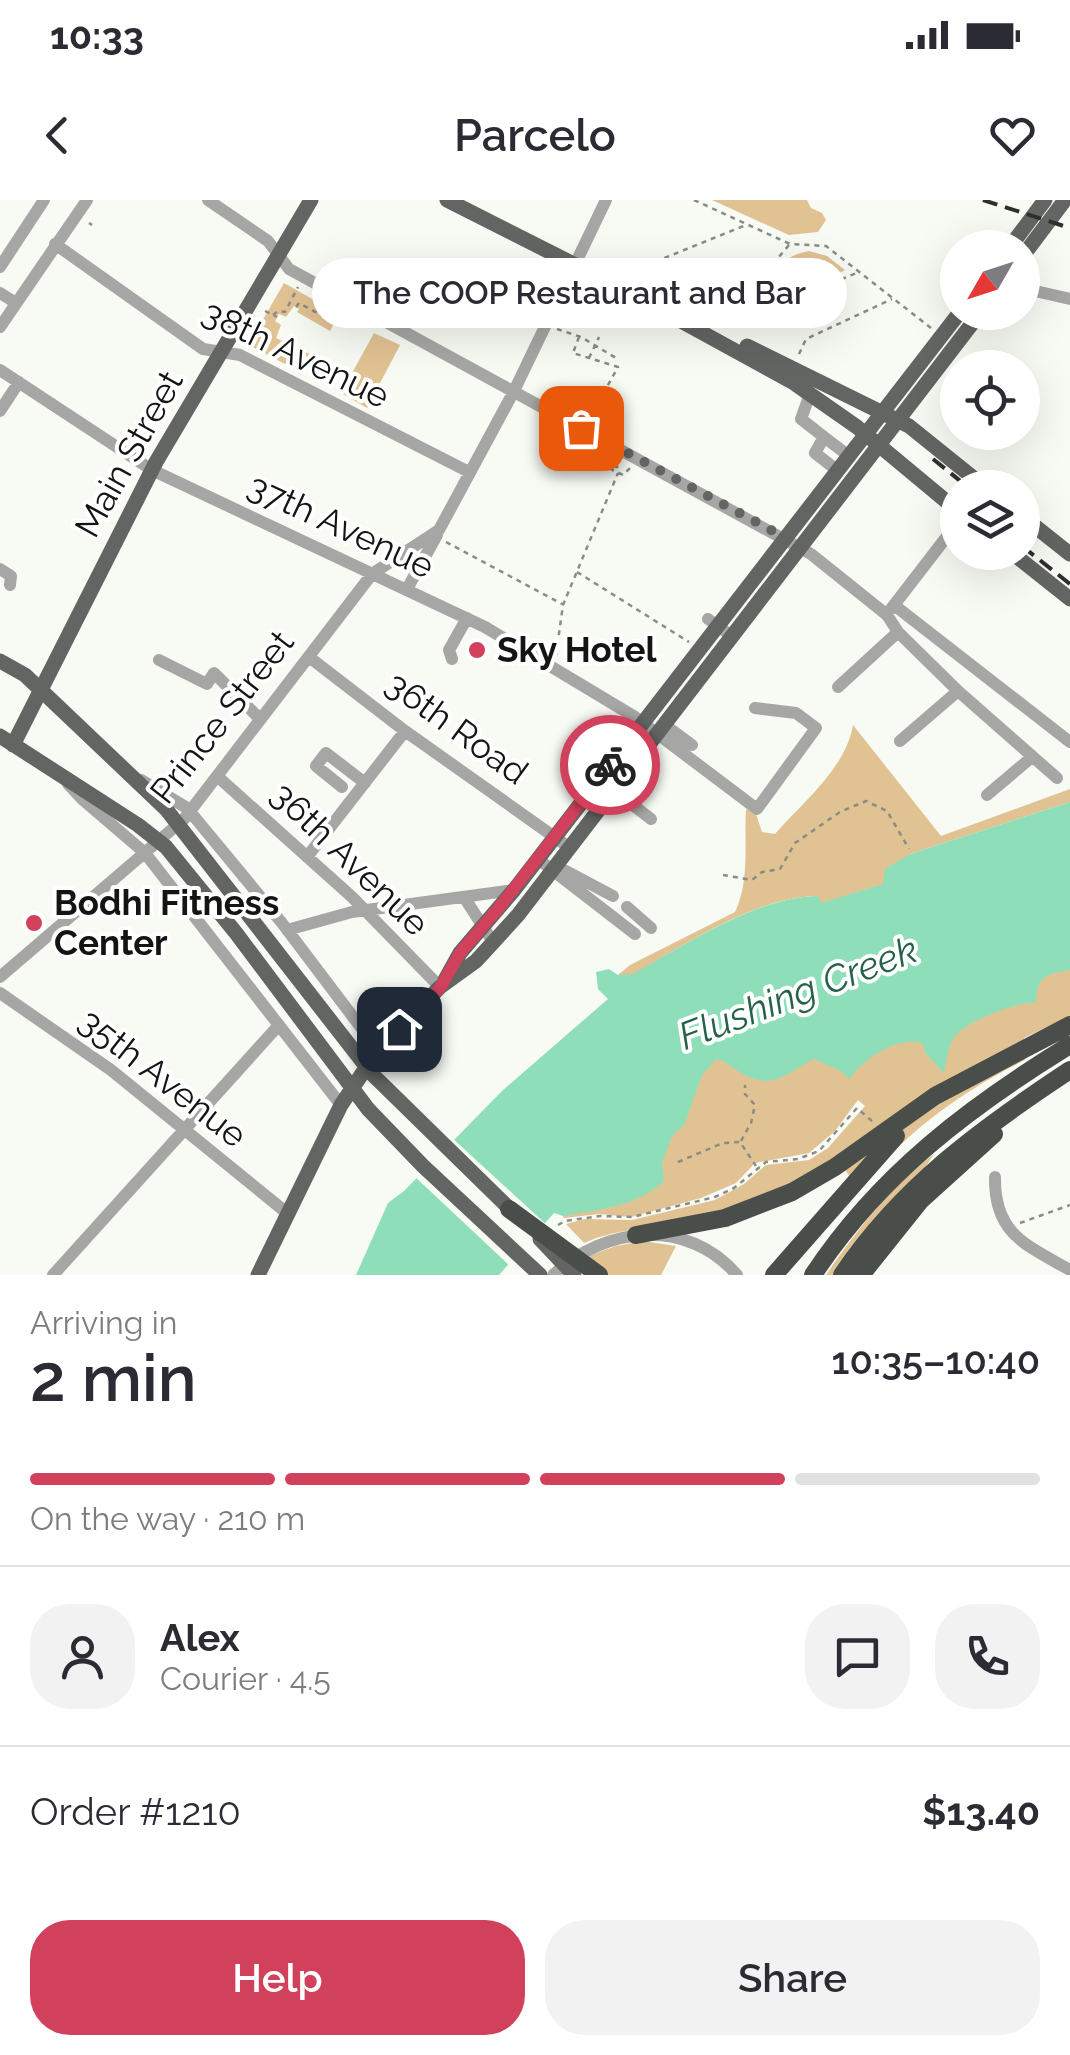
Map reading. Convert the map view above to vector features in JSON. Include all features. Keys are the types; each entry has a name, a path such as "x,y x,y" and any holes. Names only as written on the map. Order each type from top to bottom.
{"highway":[{"path":"636,1234 710,1222 780,1198 828,1172 928,1101 1070,1025"},
{"path":"813,1275 862,1210 930,1141 1070,1045"},
{"path":"842,1275 882,1222 936,1166 981,1130 1070,1073"},
{"path":"861,1275 894,1231 934,1188 1070,1073"},
{"path":"774,1275 887,1144 962,1082"},
{"path":"510,1209 599,1275"}],"main road":[{"name":"Main Street","path":"7,740 40,691 152,470 311,200"},
{"path":"448,200 617,286 810,394 866,434 940,496"},
{"path":"1023,230 1044,200"},
{"path":"1040,234 1066,200"},
{"path":"617,286 630,288 884,412 963,470"},
{"path":"440,988 460,953 514,890 643,722 713,622 786,538 946,330"},
{"path":"258,1275 341,1105 378,1050 440,988 476,961 555,868 968,330"},
{"path":"1040,530 1070,554"},
{"path":"1034,570 1070,599"},
{"path":"0,661 25,675 124,770 185,818 265,932 385,1089 574,1275"},
{"path":"7,740 159,841 246,947 381,1124 540,1275"}],"street":[{"path":"0,267 44,200"},
{"path":"0,326 87,200"},
{"path":"208,200 268,241 289,269 786,538 1070,742"},
{"name":"Prince Street","path":"406,590 442,535 469,472 514,390 606,200"},
{"name":"38th Avenue","path":"55,244 202,348 240,355 469,472"},
{"path":"1040,292 1070,299"},
{"path":"0,293 16,303"},
{"name":"37th Avenue","path":"0,370 152,470 467,618 643,722 662,729"},
{"path":"0,411 19,382"},
{"path":"810,394 801,419 849,456"},
{"path":"838,471 815,452 846,419"},
{"name":"Prince Street","path":"0,977 185,818 372,574 442,535"},
{"path":"891,610 940,546"},
{"path":"0,569 11,576 10,585"},
{"path":"891,610 898,632 1057,778"},
{"path":"452,660 449,650 467,618"},
{"path":"713,622 732,637"},
{"path":"838,687 898,632"},
{"name":"36th Road","path":"309,657 405,731 570,848"},
{"path":"159,660 207,684 214,673 260,719"},
{"path":"900,741 958,691"},
{"path":"662,729 757,809 816,728 796,713 755,708"},
{"path":"662,729 692,744"},
{"path":"307,857 405,731"},
{"path":"342,787 316,766 326,753 365,783"},
{"path":"987,795 1032,757"},
{"path":"60,774 82,800 145,853 341,1105"},
{"name":"36th Avenue","path":"217,776 364,910 440,988"},
{"path":"599,779 651,819"},
{"path":"185,818 287,930 378,1050"},
{"path":"540,856 635,934"},
{"path":"555,868 613,896"},
{"path":"287,930 364,910 514,890"},
{"path":"464,897 493,942"},
{"path":"627,907 651,928"},
{"name":"35th Avenue","path":"0,993 111,1070 287,1213"},
{"path":"54,1275 279,1025"},
{"path":"995,1177 995,1203 1017,1240 1070,1270"},
{"path":"553,1275 597,1244 636,1234 691,1244 716,1256 737,1275"}],"path":[{"path":"694,200 790,244 826,246 932,330"},
{"path":"648,280 657,262 747,224"},
{"path":"722,319 733,301 769,282 773,264 790,244"},
{"path":"832,284 860,272"},
{"path":"265,310 275,316 278,310 285,312 298,287"},
{"path":"292,298 298,305 330,320 337,308"},
{"path":"796,360 806,339 894,298"},
{"path":"557,329 616,358"},
{"path":"580,337 572,353 618,368 599,404 598,394"},
{"path":"589,358 598,339"},
{"path":"594,458 616,467 618,464 590,449 594,458 623,476 633,465"},
{"path":"556,656 564,605 618,473"},
{"path":"442,535 564,605"},
{"path":"576,571 693,644"},
{"path":"722,875 752,880 762,872 780,869 795,844 840,812 866,801 887,811 909,849"},
{"path":"740,1142 755,1106 745,1086"},
{"path":"548,1237 565,1221 632,1217 716,1197 766,1162 798,1159 820,1151 856,1108 874,1122"},
{"path":"678,1162 723,1143 740,1142"},
{"path":"740,1142 756,1168"},
{"path":"1009,1227 1070,1205"}],"shaded area":[{"path":"712,200 807,200 826,220 818,232 789,235"},
{"path":"809,251 827,256 845,270 826,280 822,273 779,292 777,276 782,264"},
{"path":"284,283 339,314 330,331 297,312 299,309 294,306 286,317 279,314 275,321 281,325 276,338 310,354 308,358 303,355 295,369 248,345"},
{"path":"374,333 400,345 367,408 341,393"},
{"path":"853,725 941,836 1070,789 1070,802 910,854 884,884 820,904 817,896 794,898 746,913 633,975 618,975 630,965 735,912 745,875 746,809 756,814 762,832 775,834 833,770"},
{"path":"1070,957 1070,1016 1024,1038 1025,1060 935,1115 859,1188 837,1160 762,1196 684,1222 621,1232 584,1243 566,1224 585,1219 632,1220 715,1200 744,1184 766,1165 809,1160 828,1148 865,1106 858,1100 835,1131 809,1153 755,1163 736,1183 701,1198 631,1217 599,1214 564,1218 588,1205 707,1054"},
{"path":"934,1154 853,1275 826,1275 876,1210"},
{"path":"643,1241 676,1246 661,1275 592,1275 586,1257"}],"water":[{"name":"Flushing Creek","path":"1070,802 1070,970 1044,978 1036,1002 993,1013 962,1029 951,1043 944,1073 926,1054 922,1043 912,1042 881,1051 849,1079 814,1059 781,1078 764,1081 716,1059 702,1075 684,1125 672,1136 662,1163 664,1181 653,1190 604,1209 563,1216 554,1213 499,1275 356,1275 388,1203 503,1090 608,999 598,989 596,972 609,969 618,975 633,974 746,913 794,898 818,896 821,903 883,884 885,869 910,854"}],"pier":[{"path":"450,1136 549,1227 511,1267 413,1175"}],"railway":[{"path":"983,200 1070,228"},
{"path":"933,459 947,470"},
{"path":"1040,560 1070,584"}],"way so far":[{"path":"581,428 786,538 610,765"}],"place":[{"name":"The COOP Restaurant and Bar","path":"581,428"},
{"name":"Sky Hotel","path":"477,650"},
{"name":"Bodhi Fitness Center","path":"34,923"}],"route":[{"path":"399,1029 440,988 460,953 610,765"}]}
